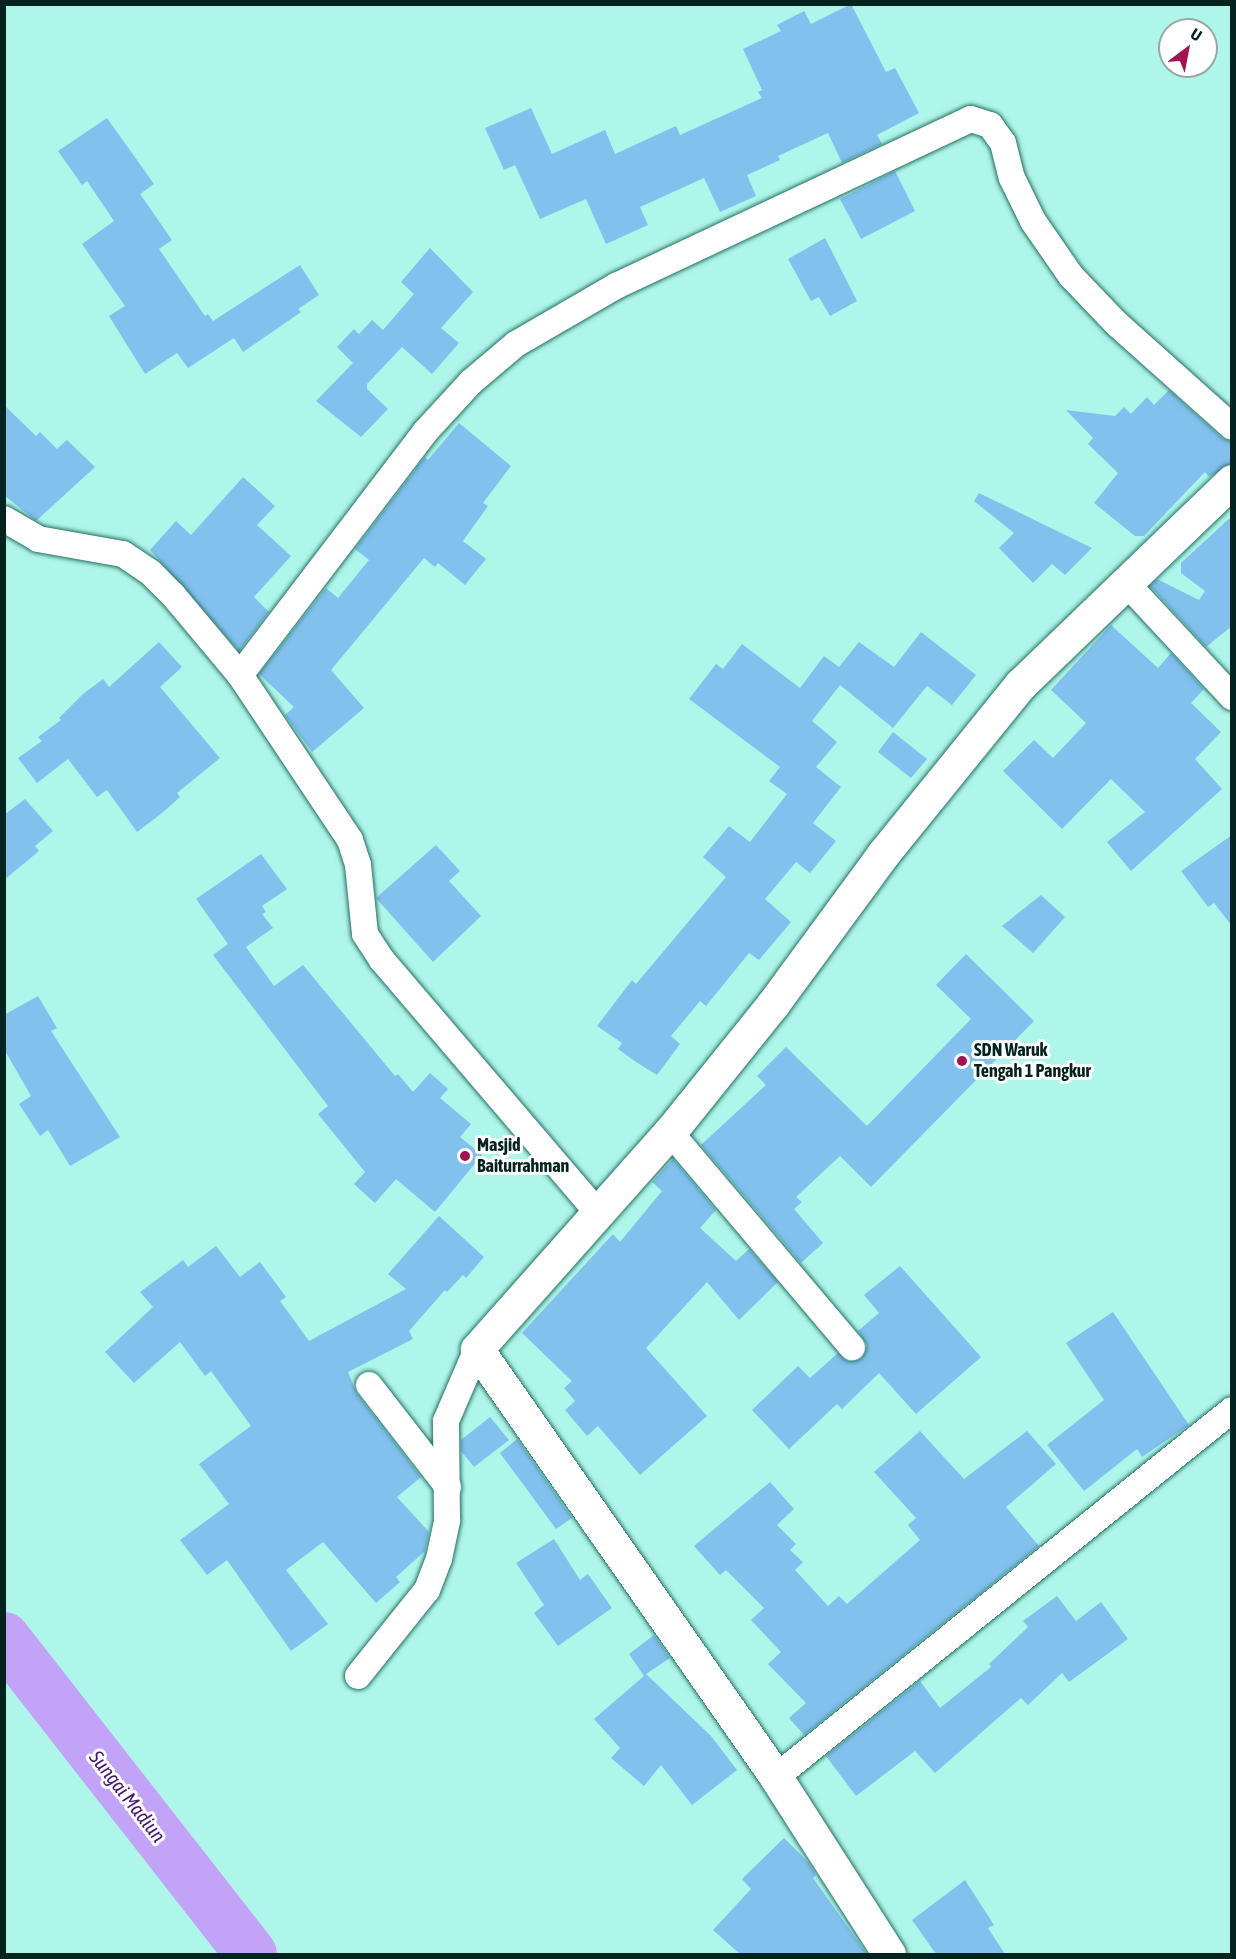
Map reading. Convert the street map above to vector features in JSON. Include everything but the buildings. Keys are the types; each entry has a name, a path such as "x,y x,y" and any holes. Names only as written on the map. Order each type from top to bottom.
{"street":[{"path":"240,675 424,432 471,382 516,344 616,286 971,119 990,125 1003,143 1012,178 1033,221 1071,276 1117,324 1232,427"},
{"path":"358,1676 427,1590 447,1520 448,1488 444,1455 446,1421 477,1349 596,1211 670,1132 773,1004 884,854 1020,685 1128,585 1232,481"},
{"path":"4,519 38,539 123,554 150,572 240,675 350,840 358,865 365,934 382,960 596,1211"},
{"path":"1128,585 1230,693"},
{"path":"670,1132 852,1347"},
{"path":"477,1349 777,1777 889,1954"},
{"path":"369,1385 448,1488"},
{"path":"777,1777 1232,1410"}],"waterway":[{"name":"Sungai Madiun","path":"4,1638 251,1954"}],"place":[{"name":"SDN Waruk Tengah 1 Pangkur","path":"962,1061"},
{"name":"Masjid Baiturrahman","path":"465,1156"}]}
